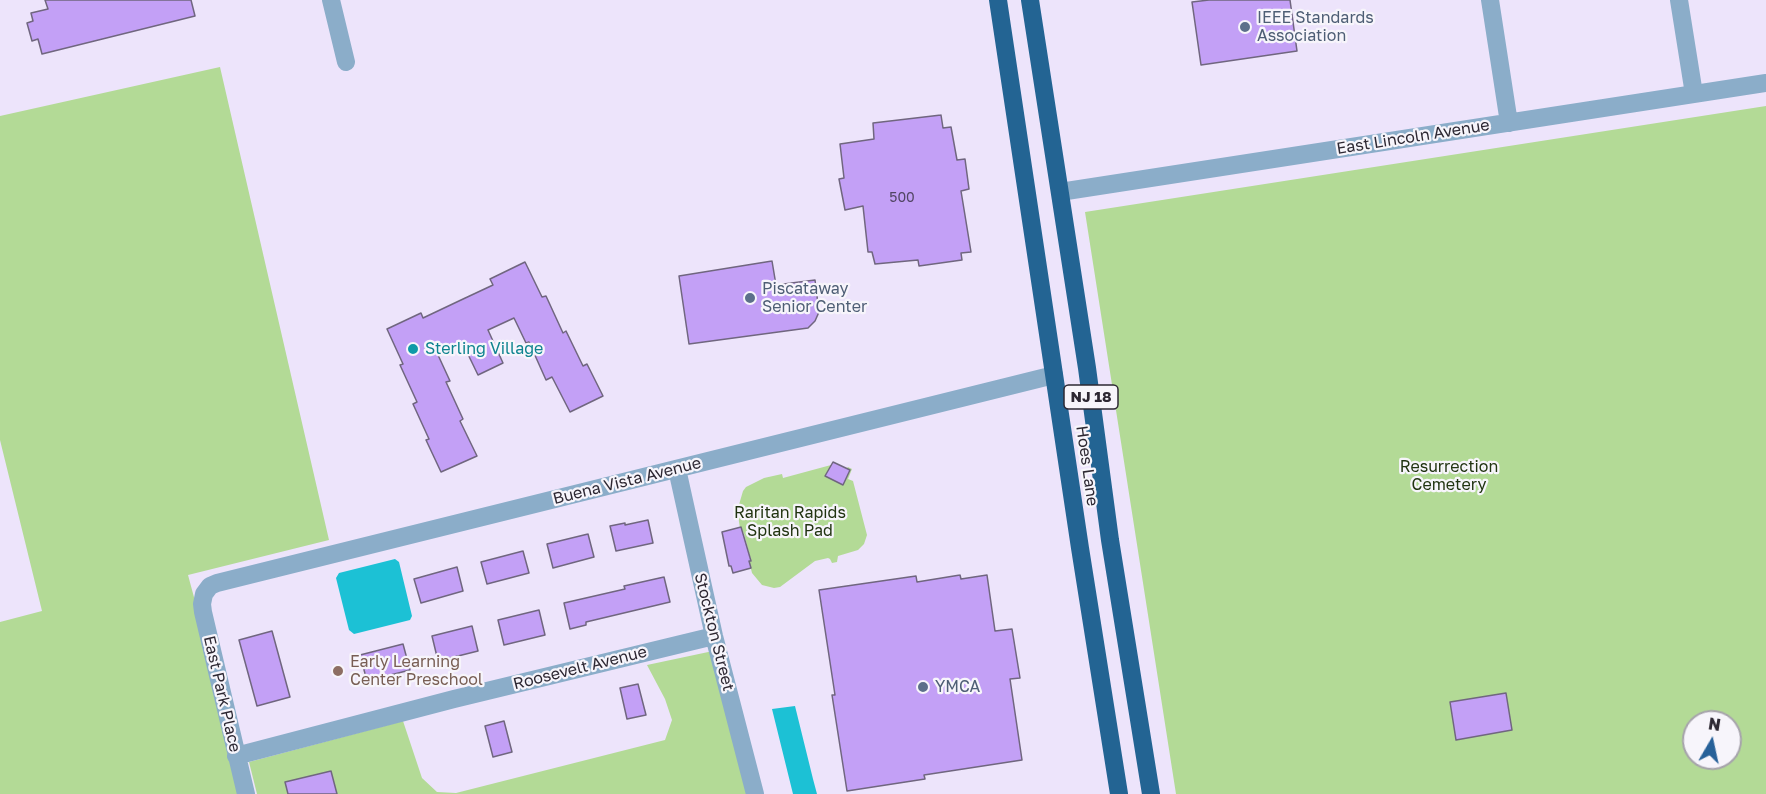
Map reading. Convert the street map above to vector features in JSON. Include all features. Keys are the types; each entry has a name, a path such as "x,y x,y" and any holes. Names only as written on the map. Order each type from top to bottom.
{"highway":[{"name":"Hoes Lane","path":"998,0 1119,794"},
{"name":"Hoes Lane","path":"1030,0 1150,794"}],"street":[{"path":"331,0 346,62"},
{"path":"1490,0 1509,123"},
{"path":"1679,0 1694,94"},
{"name":"East Lincoln Avenue","path":"1060,192 1766,83"},
{"name":"Buena Vista Avenue","path":"204,594 210,586 217,583 1054,375"},
{"name":"Stockton Street","path":"676,469 714,636 755,794"},
{"name":"East Park Place","path":"204,594 202,612 246,794"},
{"name":"Roosevelt Avenue","path":"236,756 454,699 714,636"}],"green space":[{"path":"220,67 329,540 188,575 247,794 0,794 0,622 42,611 0,440 0,116"},
{"name":"Resurrection Cemetery","path":"1766,106 1766,794 1176,794 1085,212"},
{"name":"Raritan Rapids Splash Pad","path":"831,465 843,484 850,471 847,468 852,469 848,479 853,481 867,535 864,544 858,550 838,556 837,562 832,563 828,558 815,561 780,587 762,585 752,573 749,561 751,560 744,534 740,528 738,508 743,491 746,487 764,478 782,474 783,478"},
{"path":"713,651 747,794 257,794 249,762 403,721 422,778 437,792 456,793 665,740 672,720 665,699 647,665"}],"water":[{"path":"395,559 399,562 412,616 410,620 354,634 349,630 336,578 339,573"},
{"path":"795,706 817,794 793,794 772,709"}],"building":[{"path":"45,0 191,0 195,16 42,54 38,39 32,41 27,23 33,21 31,13 48,9"},
{"name":"IEEE Standards Association","path":"1290,0 1297,51 1201,65 1192,2"},
{"path":"941,115 943,128 951,127 957,160 965,159 969,189 961,191 971,252 961,253 962,260 919,266 918,260 875,264 872,252 868,252 863,206 845,210 839,179 844,178 840,144 874,139 873,123"},
{"name":"Piscataway Senior Center","path":"772,261 776,285 815,280 819,312 815,321 808,328 689,344 679,276"},
{"name":"Sterling Village","path":"525,262 542,297 546,296 563,333 566,331 583,366 587,364 603,396 570,412 552,377 546,380 529,342 526,343 514,318 488,330 503,363 478,375 463,344 438,355 450,381 446,382 463,419 460,421 477,456 441,472 426,440 429,439 413,404 417,402 387,329 421,313 423,318 493,285 490,279"},
{"path":"833,462 850,470 843,485 825,476"},
{"path":"648,520 653,543 616,551 610,526"},
{"path":"741,527 751,568 733,573 729,566 722,532"},
{"path":"588,534 594,557 553,568 547,544"},
{"path":"523,551 529,573 487,584 481,562"},
{"path":"457,567 463,591 421,603 414,579"},
{"name":"YMCA","path":"960,575 961,579 987,575 995,631 1012,629 1020,678 1010,679 1022,760 924,775 925,779 847,791 819,590 916,576 917,582"},
{"path":"664,577 670,602 586,622 586,625 570,629 564,603 625,589 624,586"},
{"path":"539,610 545,635 504,645 498,620"},
{"path":"472,626 478,651 438,661 432,636"},
{"path":"272,631 290,697 257,706 239,640"},
{"path":"403,644 410,670 367,681 360,655"},
{"path":"638,684 646,715 627,719 620,688"},
{"path":"1506,693 1512,730 1456,740 1450,702"},
{"path":"504,721 512,752 493,757 485,726"},
{"path":"331,771 337,794 288,794 285,782"}],"place":[{"name":"IEEE Standards Association","path":"1245,27"},
{"name":"Piscataway Senior Center","path":"750,298"},
{"name":"Sterling Village","path":"413,349"},
{"name":"Early Learning Center Preschool","path":"338,671"},
{"name":"YMCA","path":"923,687"}]}
